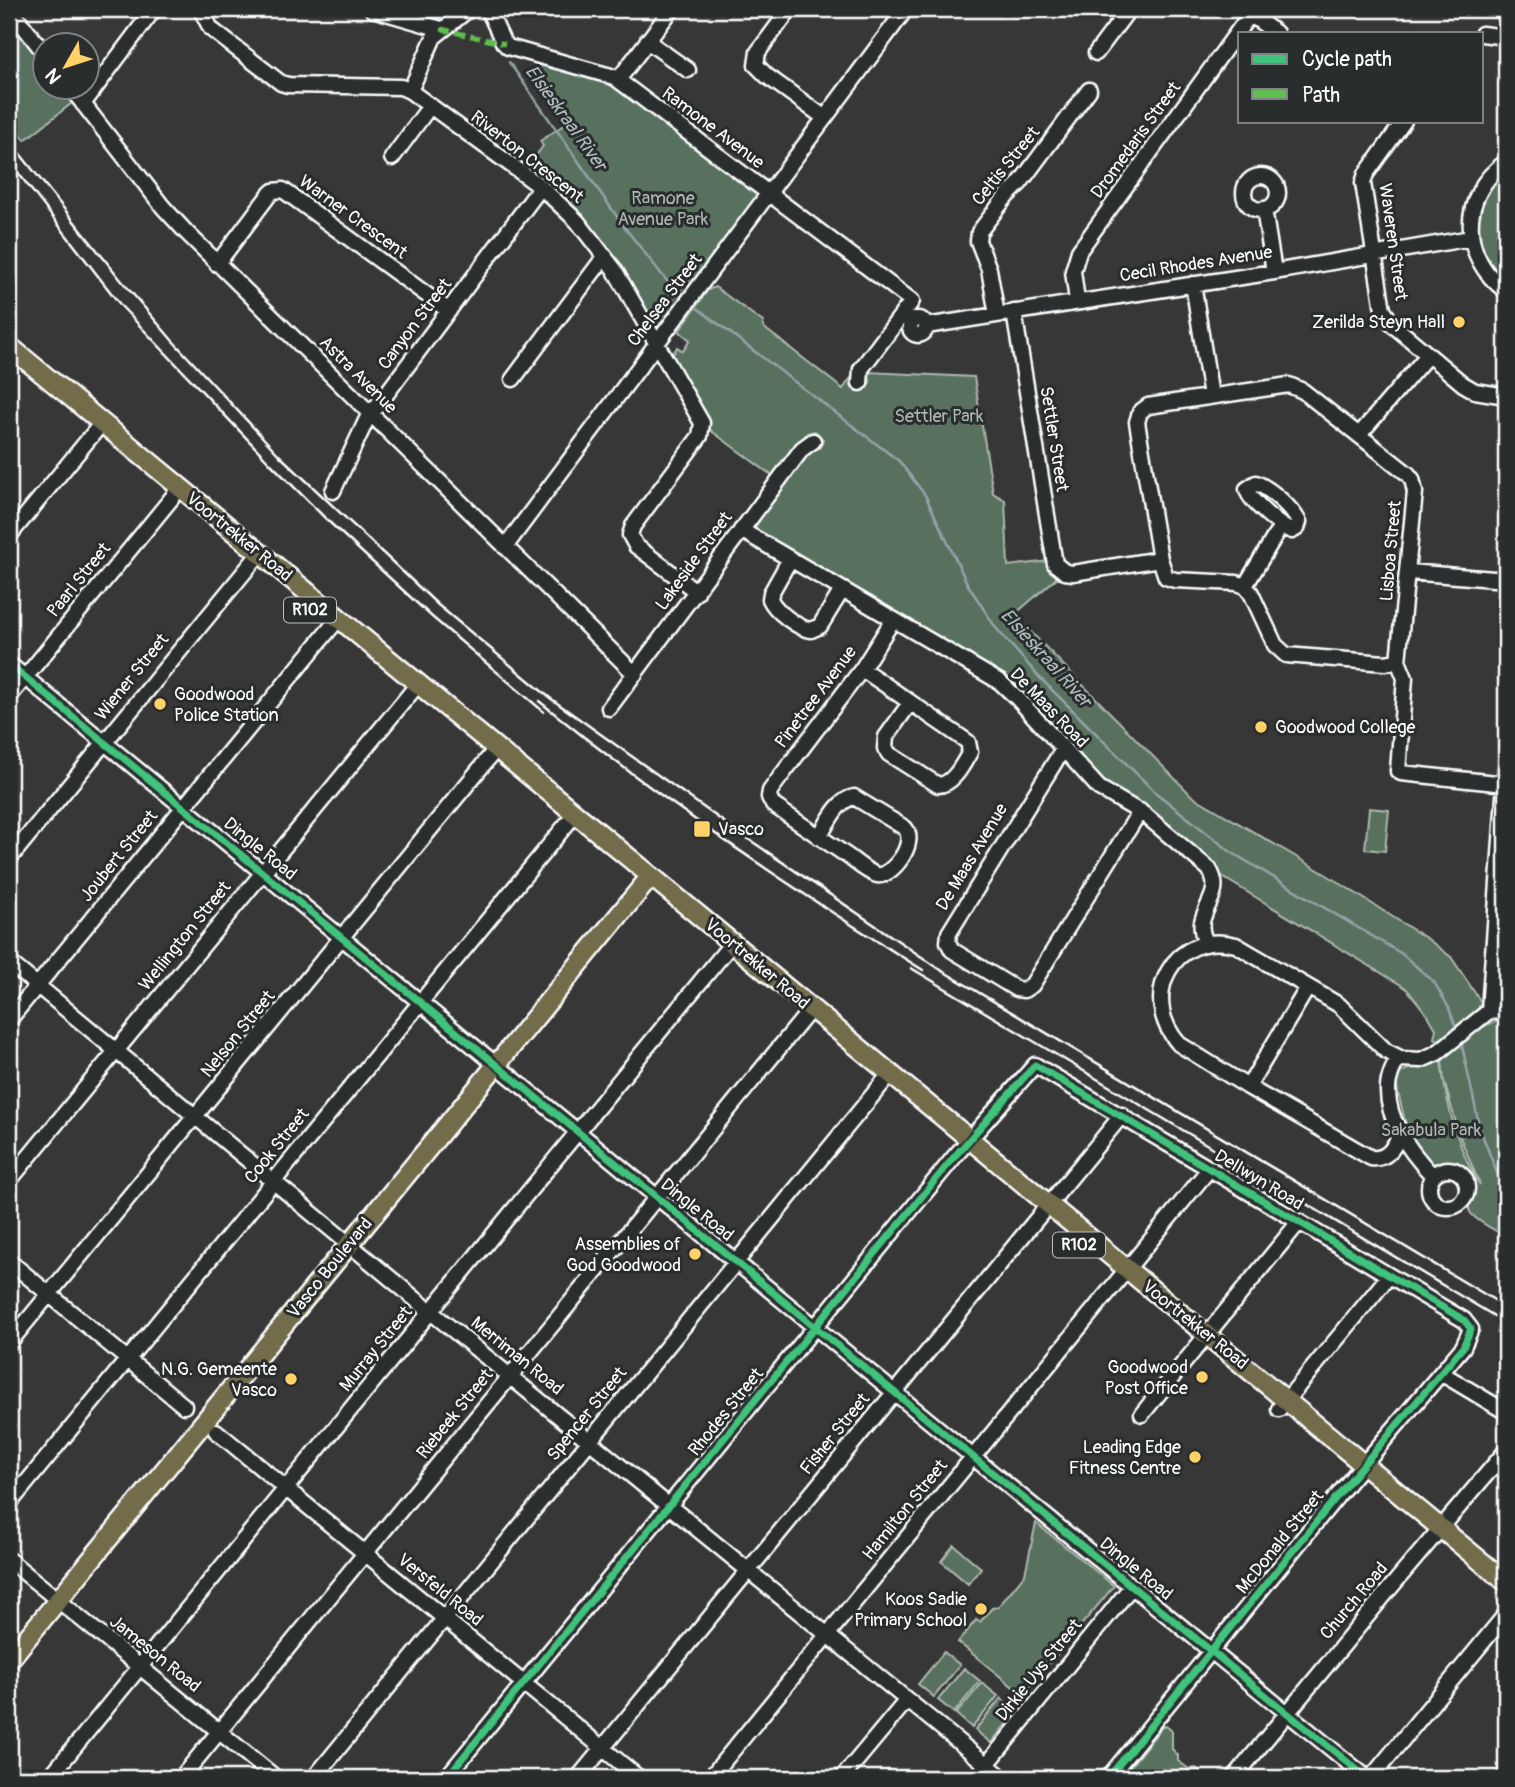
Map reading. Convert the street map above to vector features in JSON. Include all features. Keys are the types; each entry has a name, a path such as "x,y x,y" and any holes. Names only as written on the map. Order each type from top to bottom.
{"main road":[{"name":"Voortrekker Road","path":"9,346 98,428"},
{"name":"Voortrekker Road","path":"9,362 98,428 729,947 1438,1533 1506,1596"},
{"name":"Vasco Boulevard","path":"9,1642 53,1596 643,877"},
{"name":"Voortrekker Road","path":"1438,1533 1506,1582"},
{"name":"Vasco Boulevard","path":"9,1660 53,1596"}],"street":[{"path":"10,9 32,37"},
{"path":"83,104 154,9"},
{"name":"Riverton Crescent","path":"201,9 211,29 288,85 401,87 410,91 541,187 577,221 605,256 700,417 703,429 697,441 633,526 630,538 636,546 696,592"},
{"path":"372,9 441,29"},
{"path":"410,91 430,44 441,29 469,9"},
{"name":"Ramone Avenue","path":"488,9 508,47 618,80 912,301 861,369 860,383"},
{"path":"618,80 672,9"},
{"path":"790,9 758,52 756,65 825,118"},
{"name":"Chelsea Street","path":"505,547 906,9"},
{"path":"1096,53 1129,9"},
{"path":"1252,12 1275,32"},
{"name":"Dromedaris Street","path":"1077,301 1073,271 1079,251 1252,12"},
{"path":"1484,34 1506,37"},
{"path":"647,41 688,71"},
{"name":"Celtis Street","path":"997,314 989,269 978,241 979,232 1020,183 1089,90"},
{"name":"Astra Avenue","path":"83,104 163,207 217,264 635,674"},
{"path":"392,158 430,106"},
{"name":"Waveren Street","path":"1400,122 1363,179 1373,254 1385,314 1393,325 1427,356 1468,388 1506,396"},
{"path":"1506,162 1490,176 1479,191 1471,215 1471,238 1479,262 1495,283 1506,291"},
{"name":"Canyon Street","path":"333,491 371,415 541,187"},
{"name":"Warner Crescent","path":"217,264 269,195 273,191 283,190 449,311"},
{"path":"1264,209 1274,272"},
{"name":"Cecil Rhodes Avenue","path":"926,326 1274,272 1471,238"},
{"path":"513,379 605,256"},
{"path":"1193,284 1211,396"},
{"name":"Settler Street","path":"1014,312 1055,564 1060,569 1073,573 1160,559"},
{"path":"1359,435 1427,356"},
{"name":"Lisboa Street","path":"1160,559 1138,416 1148,406 1211,396 1289,385 1303,391 1393,460 1412,479 1415,492 1409,572 1398,661 1405,678 1398,770 1401,773 1506,784"},
{"path":"9,536 98,428"},
{"name":"Lakeside Street","path":"610,708 802,449 813,441"},
{"name":"Paarl Street","path":"9,697 176,492"},
{"path":"1245,586 1281,526"},
{"name":"De Maas Road","path":"741,530 1000,682 1099,788 1140,811 1206,866 1214,877 1215,892 1201,927 1206,944"},
{"name":"Wiener Street","path":"9,859 256,558"},
{"path":"790,559 769,599 803,629 811,630 820,626 842,590"},
{"path":"1160,559 1164,575 1172,579 1237,583 1245,586 1251,593 1275,645 1283,654 1385,663 1398,661"},
{"path":"1409,572 1506,580"},
{"name":"Pinetree Avenue","path":"819,836 773,805 769,797 770,791 862,669 894,620"},
{"name":"Joubert Street","path":"9,1020 335,623"},
{"name":"Dingle Road","path":"9,664 973,1457 1369,1778"},
{"path":"862,669 961,736 970,745 970,752 945,785 937,785 889,754 885,748 886,737 909,703"},
{"name":"Wellington Street","path":"9,1181 414,688"},
{"name":"De Maas Avenue","path":"1063,749 949,933 948,942 952,950 1016,989 1024,990 1032,985 1140,811"},
{"name":"Nelson Street","path":"9,1343 493,753"},
{"path":"1489,1011 1506,768"},
{"path":"854,797 905,828 910,841 892,869 886,874 878,875 819,836 840,805 854,797"},
{"name":"Cook Street","path":"9,1504 572,818"},
{"path":"1401,1133 1387,1155 1371,1158 1179,1044 1165,1025 1160,998 1165,977 1171,967 1192,949 1206,944 1236,945 1342,1008 1379,1045 1398,1058 1421,1060 1440,1051 1489,1011 1506,1012"},
{"name":"Murray Street","path":"49,1778 729,947"},
{"name":"Merriman Road","path":"9,962 432,1312 1003,1778"},
{"path":"1248,1087 1308,987"},
{"name":"Riebeek Street","path":"181,1778 807,1013"},
{"path":"1398,1058 1388,1081 1391,1109 1416,1159 1433,1176"},
{"name":"Dellwyn Road","path":"1032,1066 1040,1066 1470,1325"},
{"name":"Rhodes Street","path":"446,1778 1032,1066"},
{"name":"Spencer Street","path":"314,1778 887,1078"},
{"name":"Fisher Street","path":"578,1778 1122,1115"},
{"name":"Hamilton Street","path":"710,1778 1210,1168"},
{"path":"1142,1413 1299,1222"},
{"path":"9,1261 184,1406"},
{"path":"1283,1404 1389,1276"},
{"name":"McDonald Street","path":"1108,1778 1441,1373 1468,1339 1472,1331 1470,1325"},
{"path":"1441,1373 1506,1412"},
{"name":"Versfeld Road","path":"216,1431 639,1778"},
{"name":"Church Road","path":"1234,1778 1506,1451"},
{"name":"Jameson Road","path":"9,1560 276,1778"},
{"name":"Dirkie Uys Street","path":"975,1778 1132,1586"},
{"path":"1369,1778 1506,1614"},
{"path":"842,1778 907,1700"}],"green space":[{"path":"9,20 32,51 32,102 72,103 25,140 9,117"},
{"name":"Ramone Avenue Park","path":"542,63 611,83 757,193 756,201 658,329 607,248 559,193 527,168 543,146 540,141 574,118 537,66"},
{"path":"1506,167 1506,284 1493,271 1484,256 1478,241 1477,226 1484,195"},
{"name":"Settler Park","path":"715,287 763,322 763,327 843,389 850,379 855,390 865,390 870,382 869,372 974,377 993,493 1005,500 1008,566 1049,561 1060,575 1014,615 1192,796 1327,875 1429,940 1451,957 1481,1002 1478,1009 1439,1040 1434,1038 1436,1029 1406,988 1219,875 1101,783 1019,694 750,530 808,451 820,448 823,439 815,431 807,433 774,477 710,430 709,421 672,356 677,347 683,351 690,340 679,331 708,290"},
{"path":"1369,808 1389,810 1385,851 1365,849"},
{"name":"Sakabula Park","path":"1505,1020 1502,1061 1506,1070 1506,1237 1470,1212 1472,1182 1465,1170 1453,1165 1429,1164 1404,1130 1407,1129 1395,1080 1403,1071 1441,1061 1443,1077 1446,1093 1454,1126 1465,1157 1480,1185 1460,1137 1444,1081 1442,1061 1478,1030"},
{"path":"1036,1523 1114,1586 1023,1695 958,1642 976,1620 980,1622 992,1608 998,1607 1025,1574"},
{"path":"954,1545 981,1568 968,1584 941,1561"},
{"path":"944,1652 960,1665 934,1697 918,1684"},
{"path":"964,1668 980,1681 954,1713 938,1700"},
{"path":"982,1683 998,1696 972,1728 956,1714"},
{"path":"1001,1698 1017,1711 991,1743 975,1730"},
{"path":"1166,1726 1172,1731 1172,1749 1178,1755 1178,1761 1189,1769 1196,1768 1207,1778 1121,1778 1162,1727"}],"waterway":[{"name":"Elsieskraal River","path":"509,62 625,228 667,281 685,298"},
{"name":"Elsieskraal River","path":"692,304 899,461 925,495 968,585 996,628 1040,678 1155,792 1231,852 1402,954 1434,982 1449,1008 1457,1031"},
{"name":"Elsieskraal River","path":"1461,1041 1480,1129 1497,1173 1506,1186"}],"railway":[{"path":"9,140 172,340 280,456 438,605 550,698 738,832 941,970 1506,1307"},
{"path":"9,161 122,307 271,464 432,617 544,712"},
{"path":"539,701 632,774 727,842 923,970"},
{"path":"911,968 1506,1323"}],"marked path":[{"path":"441,29 505,44"}],"cycle path":[{"path":"9,664 1367,1778"},
{"path":"446,1778 955,1156 1035,1065 1464,1320 1471,1329 1463,1347 1352,1478 1108,1778"}],"place":[{"name":"Zerilda Steyn Hall","path":"1459,322"},
{"name":"Goodwood Police Station","path":"160,704"},
{"name":"Goodwood College","path":"1261,727"},
{"name":"Vasco","path":"702,829"},
{"name":"Assemblies of God Goodwood","path":"695,1254"},
{"name":"Goodwood Post Office","path":"1202,1377"},
{"name":"N.G. Gemeente Vasco","path":"291,1379"},
{"name":"Leading Edge Fitness Centre","path":"1195,1457"},
{"name":"Koos Sadie Primary School","path":"981,1609"}]}
